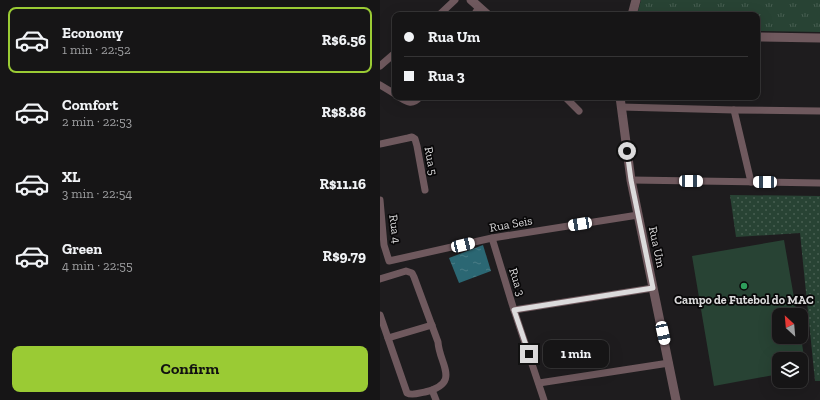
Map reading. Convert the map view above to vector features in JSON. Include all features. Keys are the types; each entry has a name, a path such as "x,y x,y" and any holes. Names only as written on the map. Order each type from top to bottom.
{"street":[{"path":"441,12 455,0"},
{"path":"471,0 476,11"},
{"path":"633,12 636,0"},
{"path":"760,37 820,38"},
{"path":"380,66 392,56"},
{"path":"380,85 392,92"},
{"path":"404,100 411,102 417,100"},
{"path":"568,100 579,111"},
{"name":"Rua Um","path":"620,100 631,180 676,400"},
{"path":"621,107 820,111"},
{"path":"734,110 751,182"},
{"name":"Rua 5","path":"380,144 412,137 416,142 424,190"},
{"path":"631,180 820,183"},
{"name":"Rua 4","path":"380,200 382,245 389,261"},
{"name":"Rua Seis","path":"389,261 492,238 638,214"},
{"name":"Rua 3","path":"492,238 544,400"},
{"path":"380,279 406,271 412,273 438,342 438,348 446,372 446,377 441,384 432,390 412,395 407,393 380,315"},
{"path":"514,310 653,288"},
{"path":"388,338 432,325"},
{"path":"539,383 669,363"},
{"path":"432,390 436,400"}],"green space":[{"path":"641,0 820,0 820,32 760,31 760,12 638,12"},
{"path":"730,195 820,196 820,381 815,381 800,233 736,237"},
{"name":"Campo de Futebol do MAC","path":"784,240 796,308 772,308 772,344 802,344 803,352 772,352 772,375 714,386 692,256"}],"water":[{"path":"483,245 491,271 459,283 449,258"}],"place":[{"name":"Campo de Futebol do MAC","path":"744,286"}],"route":[{"path":"529,354 514,310 653,288 631,180 627,151"}]}
